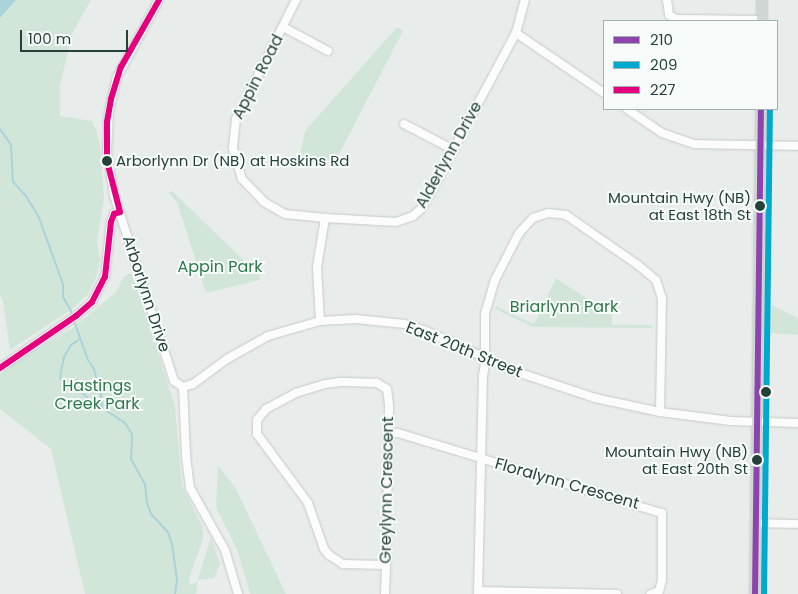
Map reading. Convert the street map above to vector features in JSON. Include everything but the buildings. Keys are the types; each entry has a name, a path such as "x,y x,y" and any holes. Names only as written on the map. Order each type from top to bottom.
{"main road":[{"path":"762,0 762,20"},
{"path":"755,594 761,110"}],"street":[{"name":"Arborlynn Drive","path":"159,0 121,67 111,99 107,122 107,161 120,212 174,381 183,387"},
{"name":"Appin Road","path":"296,0 236,119 233,139 235,159 242,179 264,202 285,214 325,218"},
{"name":"Alderlynn Drive","path":"325,218 390,222 405,220 413,216 428,199 516,33 525,0"},
{"path":"667,0 668,15 676,19 719,20"},
{"path":"283,27 328,51"},
{"path":"516,33 603,92"},
{"path":"628,110 662,133 694,144 798,146"},
{"path":"404,124 454,150"},
{"path":"0,368 73,319 97,294 105,277 111,222 114,214 120,212"},
{"path":"617,594 478,592 485,314 495,280 525,225 540,215 559,213 574,220 638,265 652,276 659,285 662,299 660,412"},
{"path":"320,321 318,267 325,218"},
{"name":"East 20th Street","path":"183,387 193,384 227,359 255,342 285,330 320,321 356,318 405,324 426,331 485,358 559,388 595,398 660,412 757,422 798,423"},
{"name":"Greylynn Crescent","path":"385,594 386,565 389,397 385,386 376,383 340,382 309,389 266,409 260,415 256,427 260,440 308,503 321,542 329,556 343,564 386,565"},
{"path":"183,387 186,456 190,488 222,544 238,594"},
{"name":"Floralynn Crescent","path":"388,433 398,433 662,513 662,580 659,591 651,594"},
{"path":"756,523 798,524"}],"green space":[{"path":"16,0 91,0 73,32 60,85 60,116 92,121 100,145 104,199 97,241 100,259 97,275 88,294 72,309 10,350 3,302 0,295 0,18"},
{"path":"397,27 403,31 335,162 300,155 305,131"},
{"name":"Appin Park","path":"172,191 260,276 259,280 206,293 177,202 169,193"},
{"name":"Hastings Creek Park","path":"131,273 143,303 175,407 182,485 203,528 203,539 189,578 190,585 197,582 211,537 220,564 214,578 198,580 196,594 85,594 51,449 0,409 0,375 21,358 73,328 116,292 124,276"},
{"name":"Briarlynn Park","path":"556,278 612,315 612,325 652,325 652,328 533,327 495,309 496,306 534,324"},
{"path":"771,305 798,318 798,335 770,333"},
{"path":"218,465 236,489 286,594 250,594 237,549 216,507"}],"water":[{"path":"0,0 16,0 0,18"}],"waterway":[{"path":"0,129 11,145 13,182 26,196 39,218 63,284 63,297 71,311 72,317"},
{"path":"74,321 88,360 94,369 102,408 125,423 132,434 131,459 145,484 147,503 151,514 168,532 172,544 177,580 175,594"},
{"path":"80,339 71,345 64,357 60,377 63,383 83,393 91,402 102,408"}],"transit line":[{"name":"227","path":"120,212 107,161 107,122 111,99 121,67 159,0"},
{"name":"210","path":"755,594 761,110"},
{"name":"209","path":"764,594 770,110"},
{"name":"227","path":"0,368 76,316 92,302 105,277 111,222 114,214 120,212"}],"place":[{"name":"Arborlynn Dr (NB) at Hoskins Rd","path":"107,161"},
{"name":"Mountain Hwy (NB) at East 18th St","path":"760,206"},
{"name":"Mountain Hwy (NB) at East 20th St","path":"757,460"}]}
